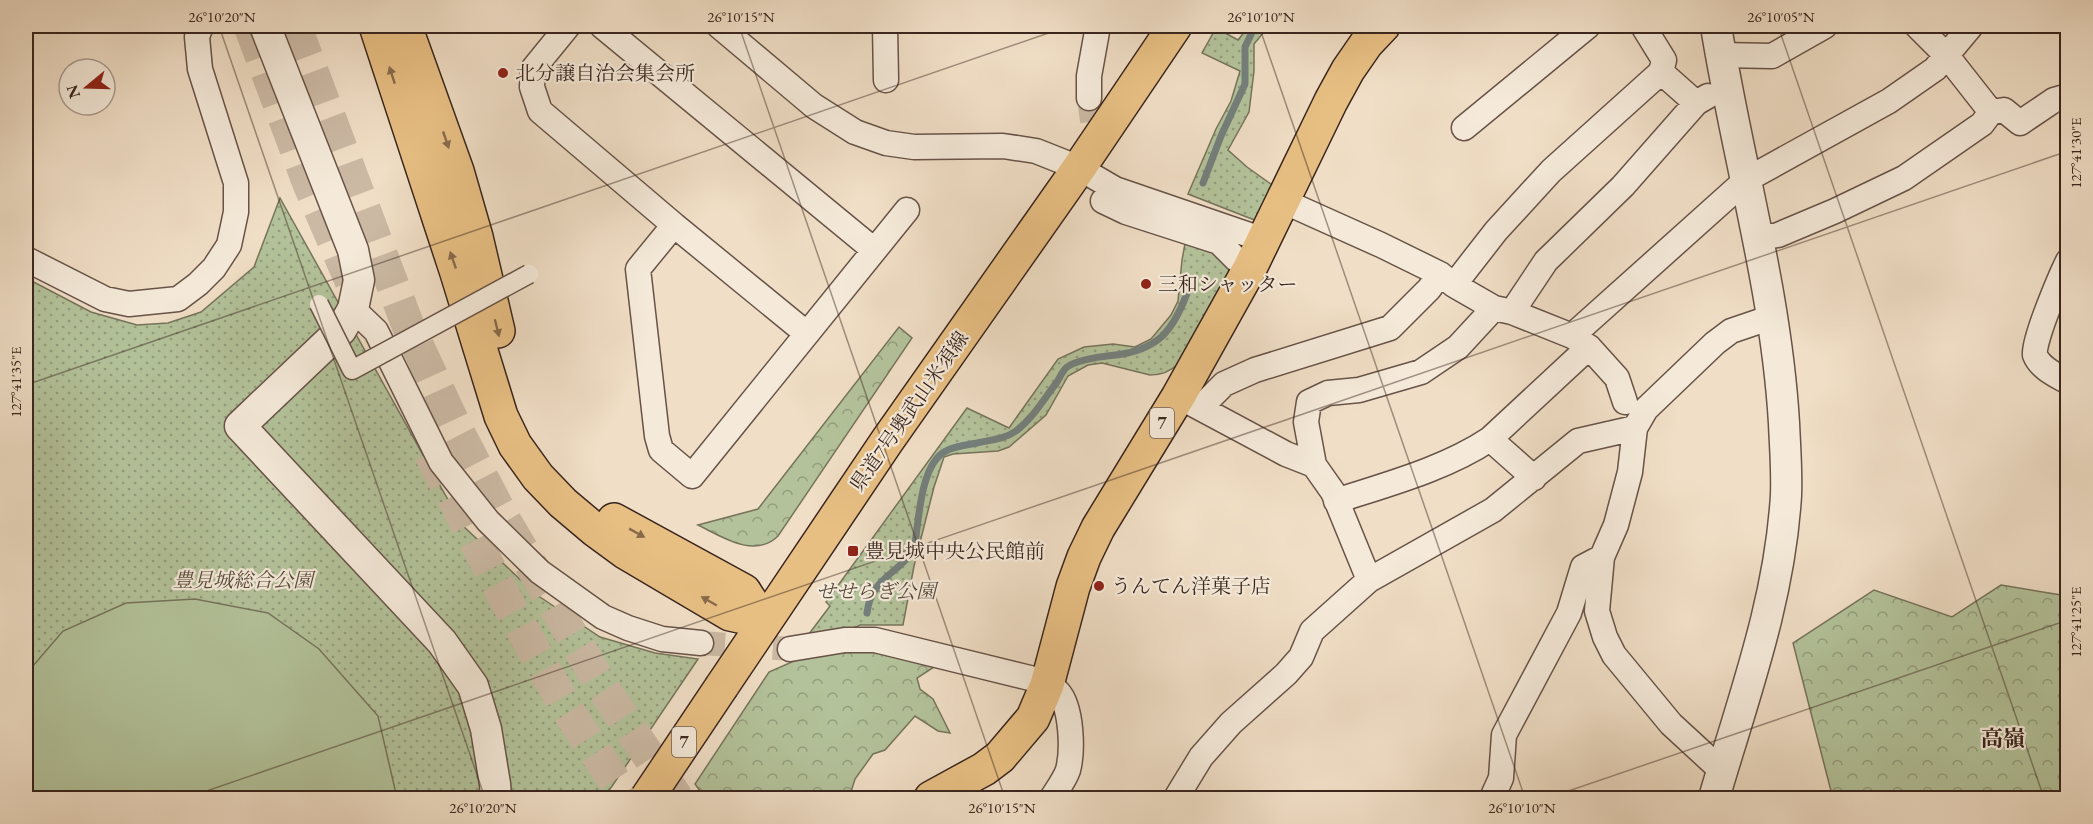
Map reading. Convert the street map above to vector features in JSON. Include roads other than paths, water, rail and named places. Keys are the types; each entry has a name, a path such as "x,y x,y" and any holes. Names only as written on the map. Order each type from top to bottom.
{"main road":[{"path":"376,26 501,416 515,445 538,477 563,503 626,552 730,614 763,621"},
{"path":"405,26 457,171 476,237 511,384 525,421 542,449 585,498 612,519 744,591 763,621"},
{"name":"県道7号奥武山米須線","path":"647,798 763,621 1079,168 1175,26"},
{"name":"7","path":"938,797 984,770 1000,757 1033,718 1047,684 1073,587 1098,528 1190,402 1257,254 1348,70 1366,44 1383,26"}],"street":[{"path":"26,258 105,299 129,304 178,299 214,268 229,245 236,212 236,183 200,69 197,37 201,26"},
{"path":"265,26 353,250 359,280 353,309 341,330 240,426 442,642 473,686 486,729 496,798"},
{"path":"568,26 533,69 532,87 540,111 806,333"},
{"path":"602,26 874,250"},
{"path":"719,26 814,106 855,132 886,143 914,147 1003,146 1036,151 1079,168 1115,189 1257,254"},
{"path":"885,26 886,80"},
{"path":"1089,98 1089,76 1098,26"},
{"path":"1464,128 1588,26"},
{"path":"1190,402 1255,370 1390,328 1429,289 1447,279 1496,231 1551,171 1661,72 1664,60 1643,26"},
{"path":"1716,26 1772,317 1781,382 1786,493 1782,540 1756,663 1718,785"},
{"path":"1721,55 1772,56 1825,26"},
{"path":"1917,26 1947,56 1991,112"},
{"path":"1336,501 1409,477 1472,451 1490,439 1580,341 1746,180 1889,101 1935,69 1971,26"},
{"path":"1661,72 1696,103"},
{"path":"1369,580 1333,492 1314,465 1306,422 1309,402 1328,393 1359,390 1421,372 1458,347 1503,310 1546,261 1623,186 1696,103 1707,97 1728,92"},
{"path":"1758,238 1778,235 1904,178 1982,124 1991,112 2004,110 2020,123 2054,100 2067,96"},
{"path":"1103,201 1126,212 1219,242 1236,259 1257,254"},
{"path":"1283,201 1381,244 1503,310 1580,341 1617,378 1625,402"},
{"path":"674,225 639,268 657,436 662,450 692,476 907,210"},
{"path":"2067,261 2034,350 2036,358 2049,371 2067,382"},
{"path":"319,304 352,370 529,274"},
{"path":"353,309 376,331 441,462 488,521 533,565 603,617 662,639 701,643"},
{"path":"1718,785 1614,655 1605,637 1597,611 1602,557 1616,525 1625,494 1635,428 1646,409 1715,343 1731,331 1772,317"},
{"path":"1190,402 1286,454 1314,465"},
{"path":"1176,798 1201,757 1231,723 1286,674 1301,657 1312,631 1369,580 1493,510 1578,441 1635,428"},
{"path":"1490,439 1534,478"},
{"path":"1492,798 1501,778 1504,735 1569,613 1583,567 1602,557"},
{"path":"790,649 845,640 874,640 1047,684 1059,693 1069,713 1071,744 1068,771 1052,798"}],"waterway":[{"path":"1203,183 1245,84 1245,47 1255,26"},
{"path":"867,613 875,590 910,554 915,543 926,479 938,457 953,448 997,439 1016,431 1033,414 1067,367 1092,358 1139,350 1162,337 1177,315 1190,285"}],"tunnel":[{"path":"250,26 309,184 351,281"},
{"path":"295,26 407,323 453,422 501,514 601,685 677,798"},
{"path":"1089,98 1096,152"},
{"path":"430,453 507,602 566,708 626,798"},
{"path":"701,643 790,649"}],"place":[{"name":"北分譲自治会集会所","path":"503,73"},
{"name":"三和シャッター","path":"1146,284"},
{"name":"豊見城中央公民館前","path":"853,551"},
{"name":"うんてん洋菓子店","path":"1099,586"}],"district":[{"name":"高嶺","path":"2003,738"}],"park label":[{"name":"豊見城総合公園","path":"243,580"},
{"name":"せせらぎ公園","path":"876,591"}]}
